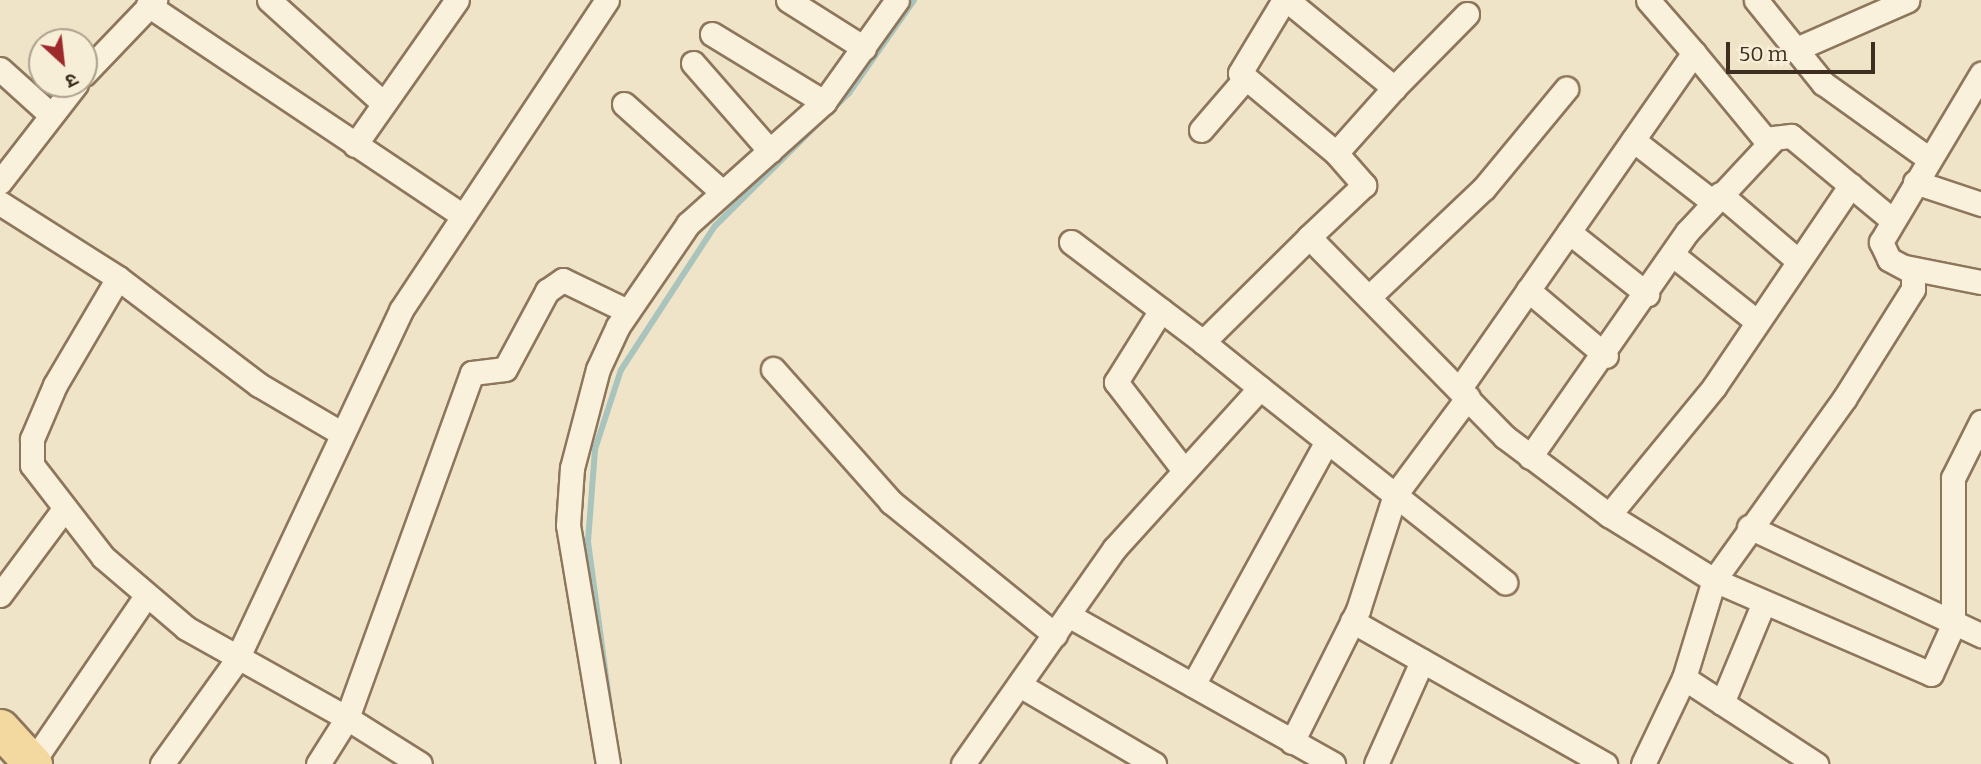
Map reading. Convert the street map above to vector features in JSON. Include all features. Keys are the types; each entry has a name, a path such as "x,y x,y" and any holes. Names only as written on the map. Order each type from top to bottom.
{"main road":[{"path":"0,728 33,763"}],"street":[{"path":"269,0 383,103"},
{"path":"355,145 457,0"},
{"path":"162,764 236,661 340,432 401,310 607,0"},
{"path":"789,0 863,48"},
{"path":"608,764 568,525 582,423 598,369 627,311 688,224 721,191 824,102 897,0"},
{"path":"1202,342 1309,237 1363,191 1361,179 1336,153 1244,80 1240,64 1286,0 1394,88"},
{"path":"1648,0 1772,141"},
{"path":"1756,0 1794,50 1832,91 1929,159"},
{"path":"1794,50 1908,0"},
{"path":"98,59 151,3 355,145 462,215"},
{"path":"1336,153 1394,88 1467,15"},
{"path":"712,34 824,102"},
{"path":"1292,743 1352,621 1395,495 1528,290 1694,54"},
{"path":"693,63 770,151"},
{"path":"0,69 50,114"},
{"path":"1643,764 1684,678 1714,580 1749,527 1830,419 1900,311 1915,280 1905,267 1884,252 1892,220 1981,76"},
{"path":"1201,130 1244,80"},
{"path":"1369,297 1483,188 1566,89"},
{"path":"0,182 64,98"},
{"path":"624,104 721,191"},
{"path":"1530,457 1606,356 1673,255 1716,198 1772,141 1791,136 1892,220"},
{"path":"1633,140 1796,259"},
{"path":"1915,182 1981,204"},
{"path":"1609,515 1714,387 1796,259 1851,185"},
{"path":"0,203 118,278 259,385 340,432"},
{"path":"1569,232 1647,294"},
{"path":"1309,237 1530,457 1609,515 1714,580 1931,674 1953,625 1953,478 1981,422"},
{"path":"1071,242 1505,582"},
{"path":"1673,255 1755,320"},
{"path":"1905,267 1981,282"},
{"path":"118,278 55,385 32,439 32,466 64,509 146,596 236,661 347,718 420,764"},
{"path":"318,764 347,718 472,373 505,369 556,282 568,280 627,311"},
{"path":"1528,290 1606,356"},
{"path":"1161,310 1116,382 1183,469"},
{"path":"773,369 898,509 1055,635"},
{"path":"963,764 1023,687 1068,615 1183,469 1259,387"},
{"path":"1194,685 1327,441"},
{"path":"0,595 64,509"},
{"path":"1749,527 1935,610 1953,625 1981,635"},
{"path":"33,763 146,596"},
{"path":"1722,703 1764,602"},
{"path":"1068,615 1333,764"},
{"path":"1352,621 1605,764"},
{"path":"1376,764 1422,661"},
{"path":"1684,678 1816,764"},
{"path":"1023,687 1143,761"}],"waterway":[{"path":"611,714 588,541 595,449 621,370 715,226 849,93 914,0"}]}
